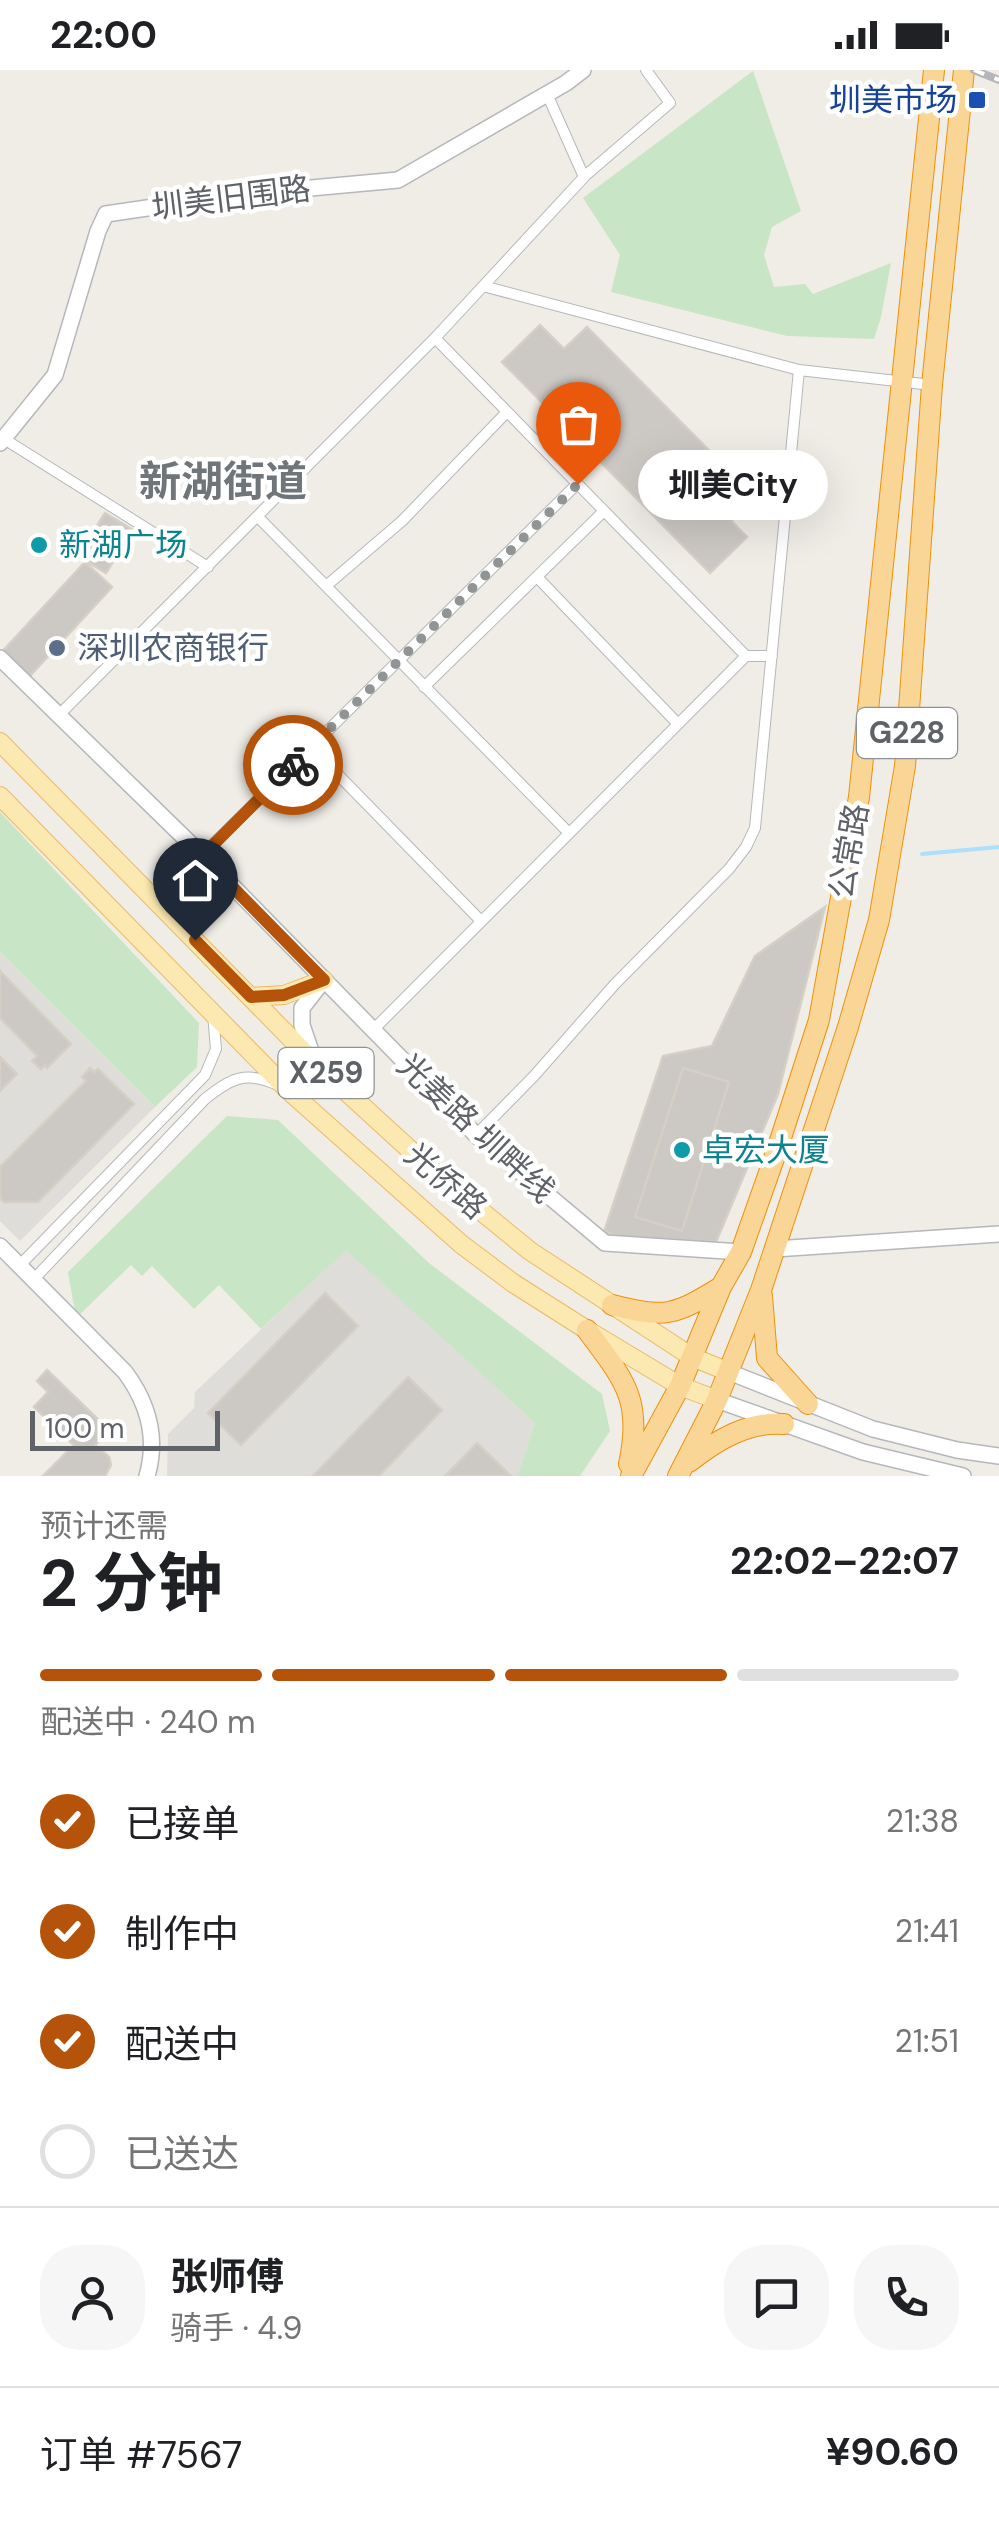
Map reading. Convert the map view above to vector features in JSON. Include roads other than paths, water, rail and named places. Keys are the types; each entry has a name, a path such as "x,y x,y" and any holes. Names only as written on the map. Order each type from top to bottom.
{"highway":[{"name":"公常路","path":"628,1476 680,1386 741,1252 819,1020 859,797 934,70"},
{"name":"公常路","path":"681,1471 718,1400 776,1249 879,920 905,766 932,385 964,70"},
{"path":"612,1305 664,1314 684,1309 722,1287"},
{"path":"761,1290 767,1358 808,1404"},
{"path":"587,1330 617,1370 632,1401 635,1438 628,1476"},
{"path":"681,1471 732,1434 766,1423 784,1424"}],"main road":[{"name":"光侨路","path":"0,742 315,1063 488,1218 530,1251 692,1357 729,1372"},
{"name":"光侨路","path":"0,796 288,1090 462,1244 513,1284 587,1330 680,1386 718,1400"},
{"path":"251,997 284,995 324,980"}],"street":[{"name":"圳美旧围路","path":"1,439 55,374 106,214 236,195 398,180 584,70"},
{"path":"60,714 435,338 584,178 670,103 646,70"},
{"path":"547,94 584,178"},
{"path":"483,286 800,370 932,385"},
{"path":"435,338 746,656"},
{"path":"476,1135 615,984 729,869 755,828 800,370"},
{"path":"326,586 402,521 507,412"},
{"path":"1,439 208,566"},
{"path":"202,856 578,484"},
{"path":"424,687 604,511"},
{"path":"258,517 570,833"},
{"path":"538,577 678,724"},
{"path":"373,1030 746,656 772,656"},
{"name":"光姜路 圳畔线","path":"0,658 202,856 476,1135 605,1243 741,1252"},
{"path":"311,747 482,921"},
{"path":"315,1063 302,1025 302,1008 324,980"},
{"path":"20,1266 205,1075 216,1049 213,1013"},
{"path":"34,1279 204,1099 226,1083 252,1076 288,1090"},
{"path":"776,1249 999,1234"},
{"path":"0,1246 125,1372 137,1389 150,1424 152,1445 146,1476"},
{"name":"光侨路","path":"729,1372 873,1429 999,1456"},
{"name":"光侨路","path":"718,1400 863,1452 963,1476"}],"waterway":[{"path":"922,854 999,847"}],"railway":[{"path":"974,70 999,80"}],"place":[{"name":"圳美市场","path":"977,100"},
{"name":"圳美City","path":"578,484"},
{"name":"新湖广场","path":"39,545"},
{"name":"深圳农商银行","path":"57,648"},
{"name":"卓宏大厦","path":"682,1150"}],"district":[{"name":"新湖街道","path":"223,481"}]}
